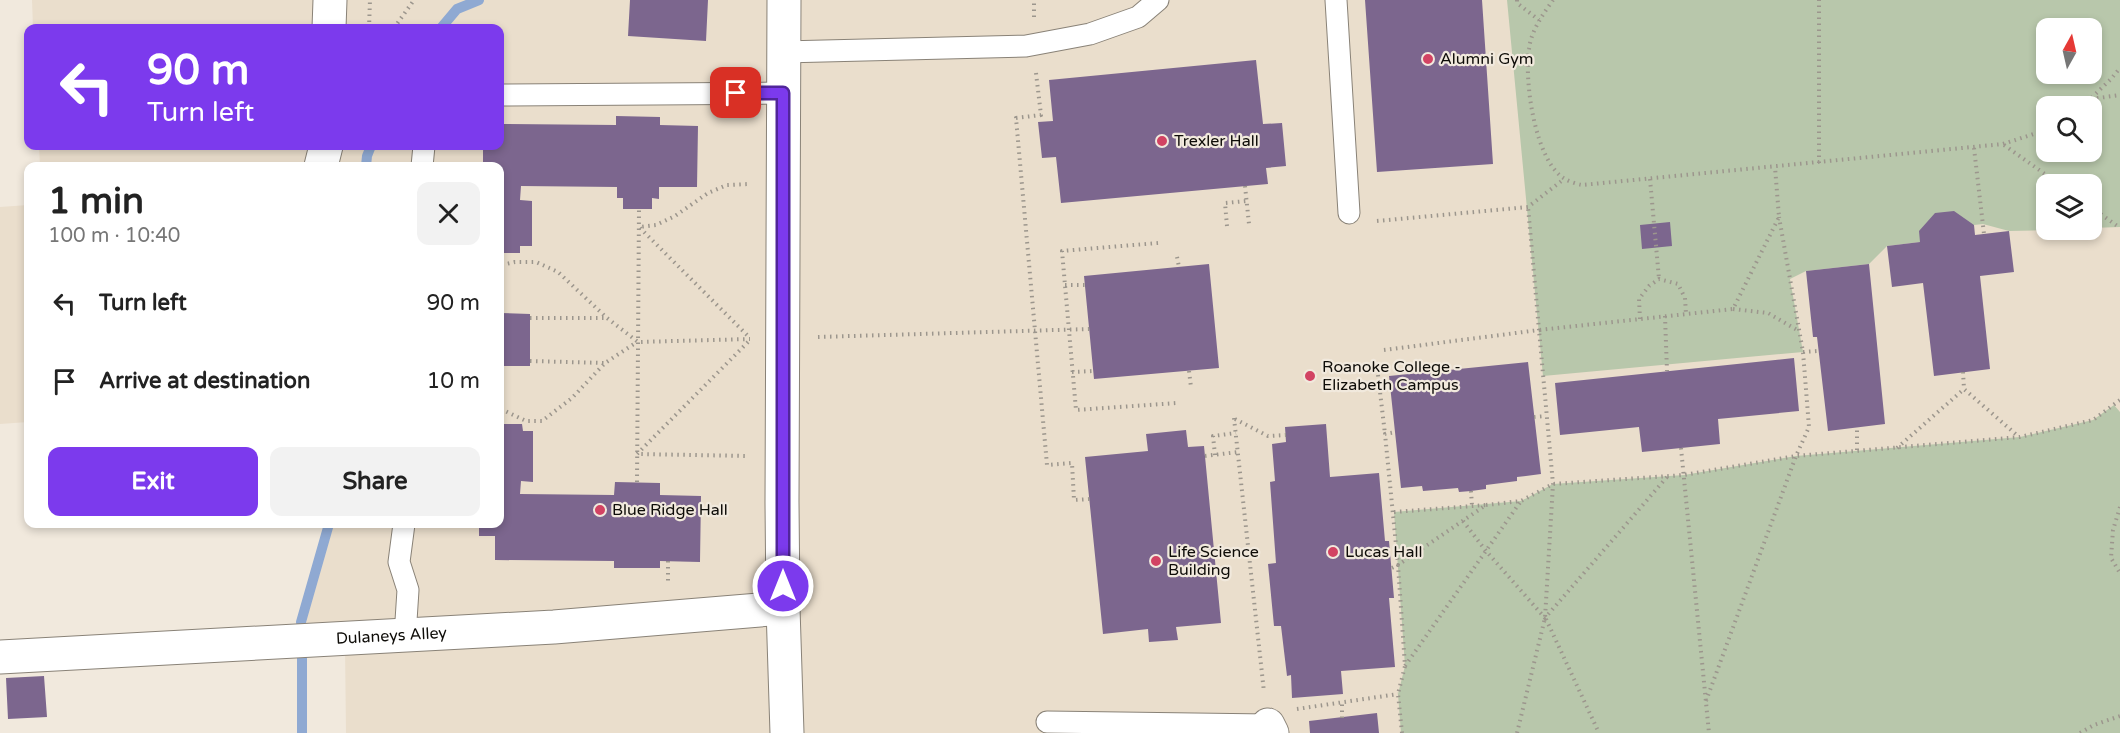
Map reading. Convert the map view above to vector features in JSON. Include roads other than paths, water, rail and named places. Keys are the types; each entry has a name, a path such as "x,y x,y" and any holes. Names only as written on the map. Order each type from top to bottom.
{"street":[{"path":"329,24 330,0"},
{"path":"784,0 782,457 783,608 788,733"},
{"name":"Dulaneys Alley","path":"0,657 554,627 783,608"}],"lane":[{"path":"783,52 1033,45 1090,34 1138,17 1158,0"},
{"path":"1336,0 1349,213"},
{"path":"504,95 783,93"},
{"path":"403,528 399,562 408,590 405,636"},
{"path":"1047,722 1270,729"}],"waterway":[{"path":"444,24 457,9 479,0"},
{"path":"366,162 369,150"},
{"path":"301,622 328,528"},
{"path":"302,658 302,733"}],"place":[{"name":"Alumni Gym","path":"1428,59"},
{"name":"Trexler Hall","path":"1162,141"},
{"name":"Roanoke College - Elizabeth Campus","path":"1310,376"},
{"name":"Blue Ridge Hall","path":"600,510"},
{"name":"Lucas Hall","path":"1333,552"},
{"name":"Life Science Building","path":"1156,561"}]}
